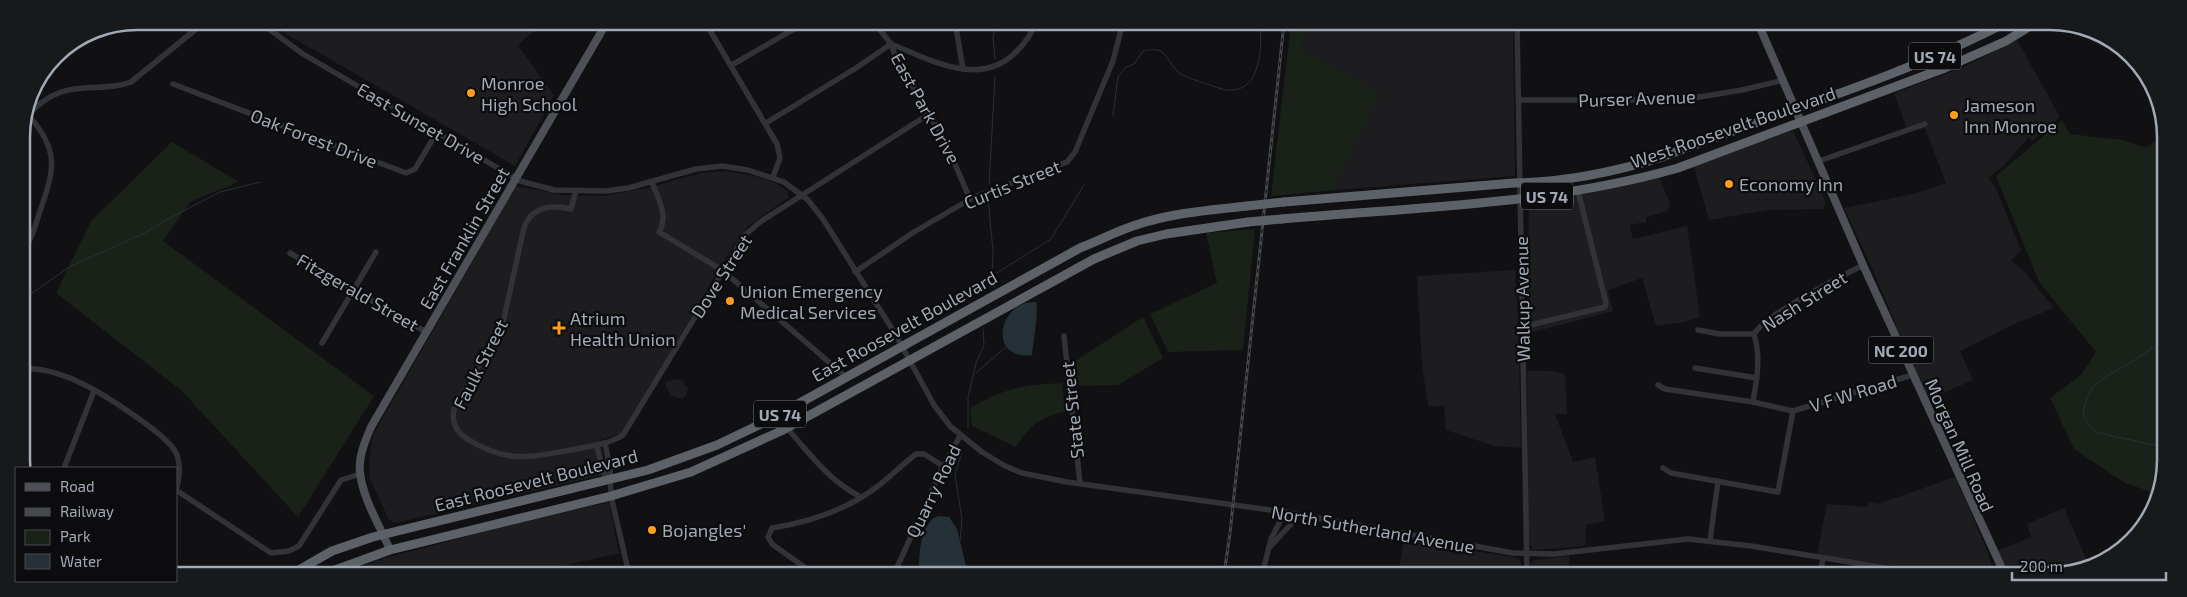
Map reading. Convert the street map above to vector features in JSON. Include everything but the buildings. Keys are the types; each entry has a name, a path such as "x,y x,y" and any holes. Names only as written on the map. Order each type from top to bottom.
{"highway":[{"name":"West Roosevelt Boulevard","path":"1247,206 1521,182 1556,181 1626,168 1796,108 1963,45 1993,30"},
{"name":"West Roosevelt Boulevard","path":"1248,222 1521,199 1600,188 1678,168 1802,122 1945,68 2006,41 2025,30"},
{"name":"East Roosevelt Boulevard","path":"304,567 332,551 383,534 648,470 717,445 769,420 845,376 902,345 931,332 1080,248 1133,226 1190,212 1247,206"},
{"name":"East Roosevelt Boulevard","path":"338,567 390,550 611,496 691,472 787,428 1068,272 1137,241 1181,231 1248,222"}],"main road":[{"name":"East Franklin Street","path":"360,474 362,453 370,427 602,30"},
{"name":"Morgan Mill Road","path":"1761,30 1912,375 2001,567"},
{"path":"360,474 365,492 390,550"}],"street":[{"path":"34,109 45,100 62,91 111,87 132,82 195,30"},
{"name":"East Sunset Drive","path":"270,30 303,54 516,178 554,190 606,191 652,182 696,169 722,166 748,170 773,177 802,195 823,219 902,345 934,405 960,436"},
{"path":"710,30 766,123 780,152 773,177"},
{"path":"732,65 792,30"},
{"name":"East Park Drive","path":"880,30 891,44 896,58 961,173 970,199"},
{"path":"956,30 963,69"},
{"path":"766,123 856,68 891,44 952,68 980,71 1001,65 1024,43 1031,30"},
{"name":"Curtis Street","path":"855,272 914,232 970,199 1067,162 1075,152 1113,61 1121,30"},
{"name":"Walkup Avenue","path":"1517,30 1527,567"},
{"name":"Purser Avenue","path":"1518,100 1681,100 1742,90 1784,80"},
{"name":"Oak Forest Drive","path":"173,84 406,173 415,169 437,132"},
{"name":"Dove Street","path":"597,445 620,437 629,428 722,270 750,230 929,114"},
{"path":"30,239 52,173 50,148 41,131 31,121"},
{"path":"1819,161 1925,124"},
{"path":"652,182 663,213 664,222 659,232 722,270 845,376"},
{"name":"Faulk Street","path":"576,191 571,209 549,206 537,210 527,220 522,232 505,318 458,400 453,418 457,431 463,437 486,450 507,456 536,457 597,445"},
{"path":"1522,327 1605,307 1606,303 1578,191"},
{"path":"322,343 376,252"},
{"name":"Fitzgerald Street","path":"290,253 426,332"},
{"name":"Nash Street","path":"1753,402 1759,350 1754,334 1763,322 1863,264"},
{"path":"1698,330 1720,334 1754,334"},
{"name":"State Street","path":"1064,336 1080,483"},
{"path":"1695,368 1757,378"},
{"path":"30,370 44,371 63,377 94,390 162,436 176,452 180,465 178,478"},
{"name":"V F W Road","path":"1793,411 1912,375"},
{"path":"1658,385 1665,389 1753,402 1793,411 1778,492 1671,473 1663,468"},
{"path":"64,467 94,390"},
{"path":"787,428 826,472 850,492 861,497"},
{"name":"North Sutherland Avenue","path":"960,436 1005,466 1035,476 1285,512 1478,548 1526,554 1558,554 1675,539 1710,541 1880,567"},
{"name":"Quarry Road","path":"897,567 943,466 960,436"},
{"path":"605,443 610,468 611,496 627,567"},
{"path":"597,445 602,470 609,479"},
{"path":"804,567 772,544 768,537 769,531 772,528 795,524 830,513 878,487 916,454 924,454 943,466"},
{"path":"178,491 276,554 299,546 341,480 360,474"},
{"path":"1710,541 1718,481"},
{"path":"1264,567 1267,550 1285,512"},
{"path":"1267,550 1292,523 1295,514"},
{"path":"1821,567 1823,558"}],"shaded area":[{"name":"Monroe High School","path":"281,30 535,30 518,45 554,96 515,166"},
{"path":"1305,30 1513,30 1515,176 1336,190 1341,173 1303,50"},
{"path":"2017,40 2060,117 2032,141 2029,137 2003,166 1988,178 1995,186 2021,250 2011,261 2023,270 2054,308 2012,325 1960,351 1973,380 1927,400 1876,277 1844,208 1913,194 1946,183 1925,128 1908,132 1894,93 1964,67"},
{"path":"1790,131 1794,133 1823,195 1826,204 1823,209 1768,210 1709,220 1694,166"},
{"name":"Atrium Health Union","path":"726,171 754,176 773,182 788,191 788,198 748,226 728,254 623,433 600,440 607,474 395,523 389,520 370,479 369,459 373,435 516,186 563,195 603,196 647,188 701,173"},
{"path":"1659,177 1670,204 1668,211 1646,217 1646,222 1630,225 1633,239 1687,226 1700,317 1685,322 1656,326 1642,278 1608,290 1613,311 1526,334 1529,209 1535,201 1570,197"},
{"path":"1515,270 1521,448 1494,446 1446,430 1444,406 1428,406 1422,365 1417,276"},
{"path":"1527,371 1550,371 1565,374 1567,414 1555,414 1573,462 1595,457 1605,521 1586,525 1585,546 1534,550 1528,541"},
{"path":"675,379 682,380 688,388 687,394 683,399 671,396 667,389 665,382"},
{"path":"1955,477 1985,545 1992,567 1902,567 1817,554 1827,504 1867,507 1869,502 1878,504"},
{"path":"609,502 619,553 559,567 360,567 378,560 502,527"},
{"path":"2064,508 2087,560 2057,567 2005,567 1997,551 2031,537 2027,524"},
{"path":"1404,540 1518,558 1521,567 1399,567"},
{"path":"1569,556 1569,567 1531,567 1531,563 1534,560"}],"green space":[{"path":"1290,30 1305,30 1303,50 1380,93 1341,173 1336,190 1271,196"},
{"path":"2062,120 2070,134 2122,140 2145,147 2157,141 2157,467 2152,492 2125,483 2074,449 2050,398 2081,375 2096,352 2039,282 1996,176"},
{"path":"172,142 239,182 190,202 163,241 374,396 298,517 182,391 56,293 91,221"},
{"path":"1255,229 1243,350 1168,352 1150,314 1217,283 1206,233"},
{"path":"1143,317 1163,358 1118,385 1080,386 1069,365"},
{"path":"1062,383 1065,411 1036,423 1016,447 972,426 970,408 982,401 1015,389"}],"water":[{"path":"1036,302 1032,355 1018,354 1008,349 1003,340 1006,319 1013,310 1023,304"},
{"path":"938,516 949,517 957,529 966,567 919,567 921,541 927,526"}],"waterway":[{"path":"995,30 993,37 995,59"},
{"path":"1113,116 1118,77 1126,67 1134,64 1143,51 1160,51 1176,70 1183,75 1226,90 1233,90 1243,87 1250,82 1255,73 1260,52 1260,30"},
{"path":"989,184 995,77"},
{"path":"30,294 71,266 145,233 220,192 260,182"},
{"path":"979,291 992,276 1051,239 1084,185"},
{"path":"988,198 993,251 992,276"},
{"path":"968,428 968,398 976,363 984,345 983,330"},
{"path":"2157,344 2104,378 2092,388 2085,404 2083,415 2091,428 2099,433 2157,446"},
{"path":"976,373 1007,346"},
{"path":"960,541 962,519 955,475 962,452"}],"railway":[{"path":"1225,567 1283,30"}],"place":[{"name":"Monroe High School","path":"471,93"},
{"name":"Jameson Inn Monroe","path":"1954,115"},
{"name":"Economy Inn","path":"1729,184"},
{"name":"Union Emergency Medical Services","path":"730,301"},
{"name":"Atrium Health Union","path":"559,328"},
{"name":"Bojangles'","path":"652,530"}]}
